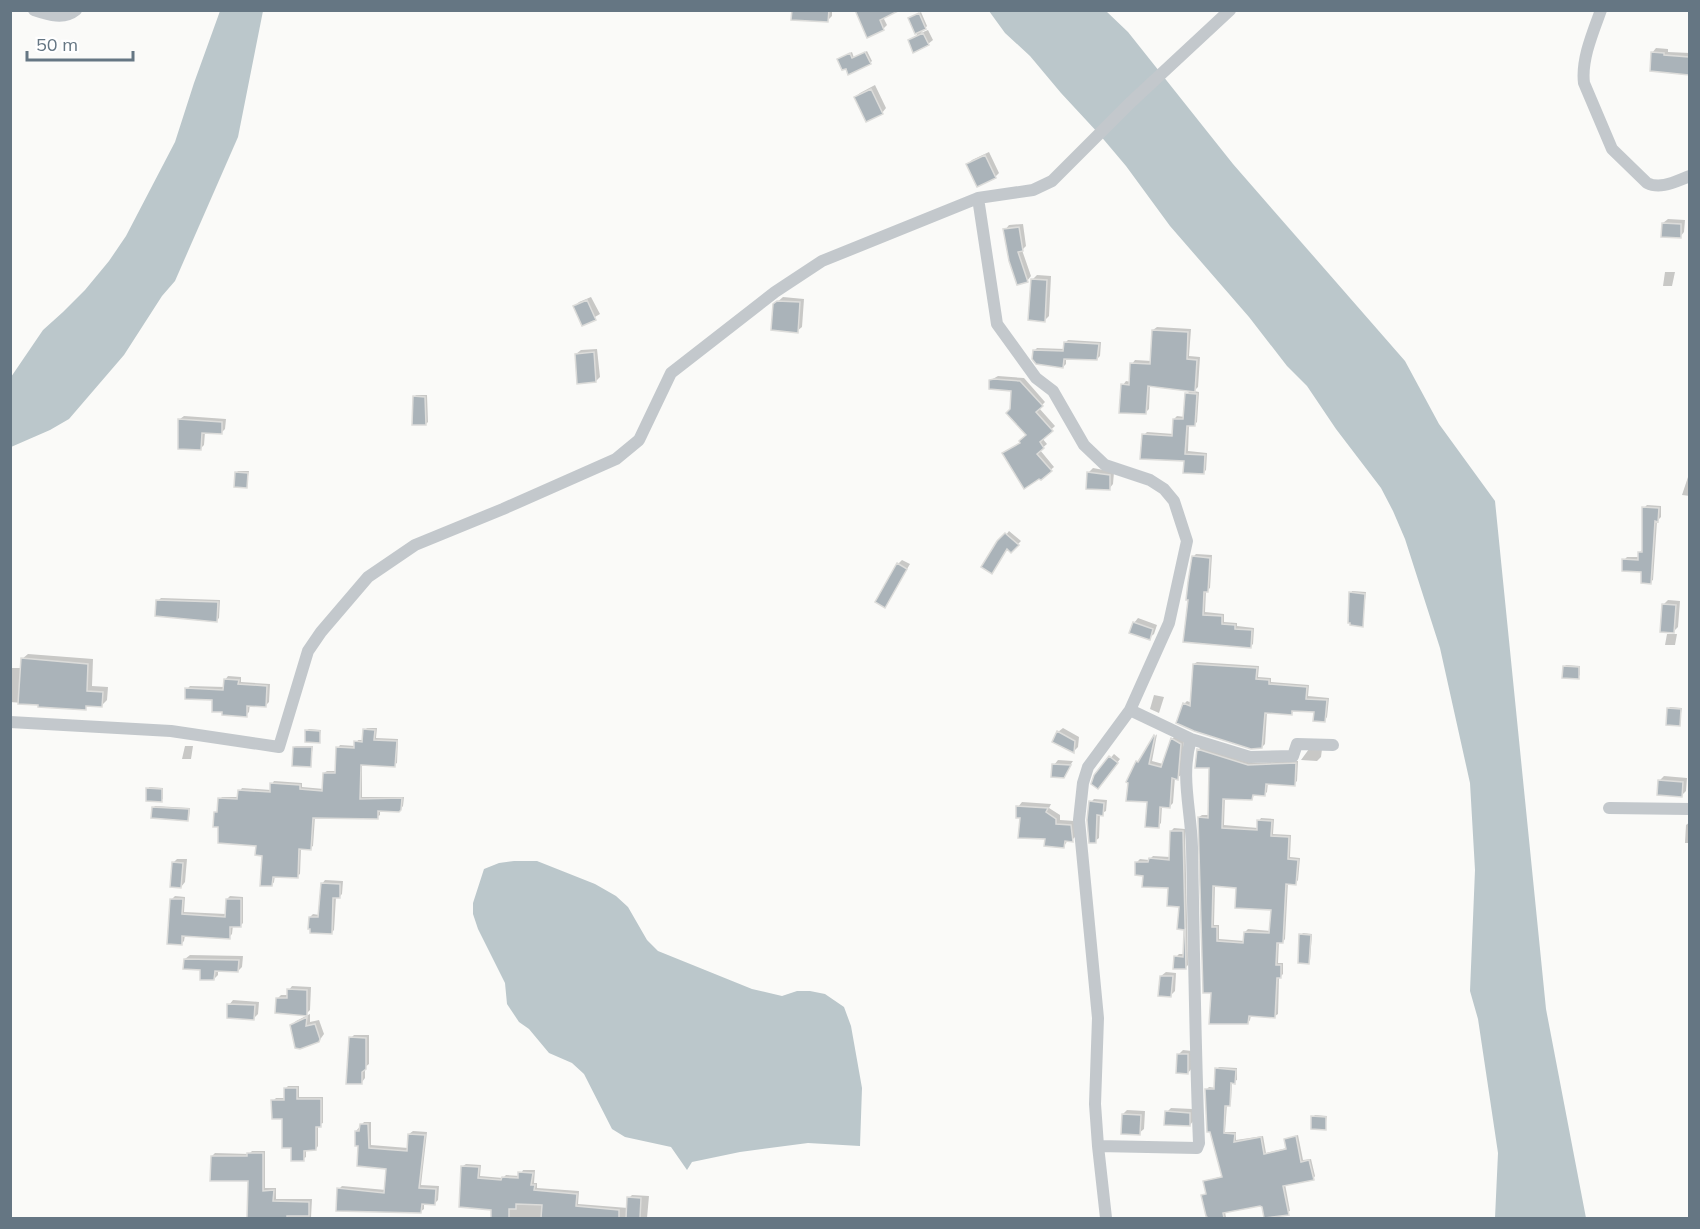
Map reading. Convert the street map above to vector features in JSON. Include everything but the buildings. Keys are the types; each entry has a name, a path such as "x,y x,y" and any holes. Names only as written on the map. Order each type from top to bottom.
{"street":[{"path":"34,10 61,17 69,16 76,10"},
{"path":"10,722 171,731 281,746 290,707 308,651 321,632 368,578 415,545 616,459 639,440 671,373 775,292 822,261 978,198 1033,190 1052,181 1130,103 1230,10"},
{"path":"1601,10 1583,76 1610,145 1639,175 1653,185 1659,186 1689,176"},
{"path":"978,198 997,324 1036,378 1053,391 1084,445 1105,465 1150,480 1164,489 1174,501 1187,541 1168,623 1130,710 1088,767 1083,783 1079,820 1098,1018 1095,1060 1098,1146 1106,1218"},
{"path":"1130,710 1191,739 1257,758 1293,756 1297,744 1333,745"},
{"path":"1098,1146 1197,1148 1199,1143 1192,843 1185,771 1191,739"},
{"path":"1609,808 1689,809"}],"shaded area":[{"path":"220,11 263,11 238,137 175,281 162,296 124,355 69,419 11,447 11,377 43,330 85,290 126,236 175,142"},
{"path":"989,11 1106,11 1128,32 1233,164 1405,361 1439,424 1495,501 1546,1009 1586,1218 1495,1218 1498,1153 1478,1019 1470,991 1475,870 1470,783 1440,648 1405,539 1393,511 1381,488 1307,386 1287,366 1249,317 1170,226 1126,166 1099,134 1030,56 1005,33"},
{"path":"537,861 595,884 616,896 628,907 647,940 658,951 752,989 782,996 797,991 810,991 825,994 844,1007 851,1026 862,1088 860,1146 808,1143 740,1152 692,1162 687,1170 671,1147 625,1137 612,1129 584,1074 572,1063 549,1053 529,1029 519,1022 507,1004 505,983 478,929 473,914 473,903 484,869 499,863"}]}
